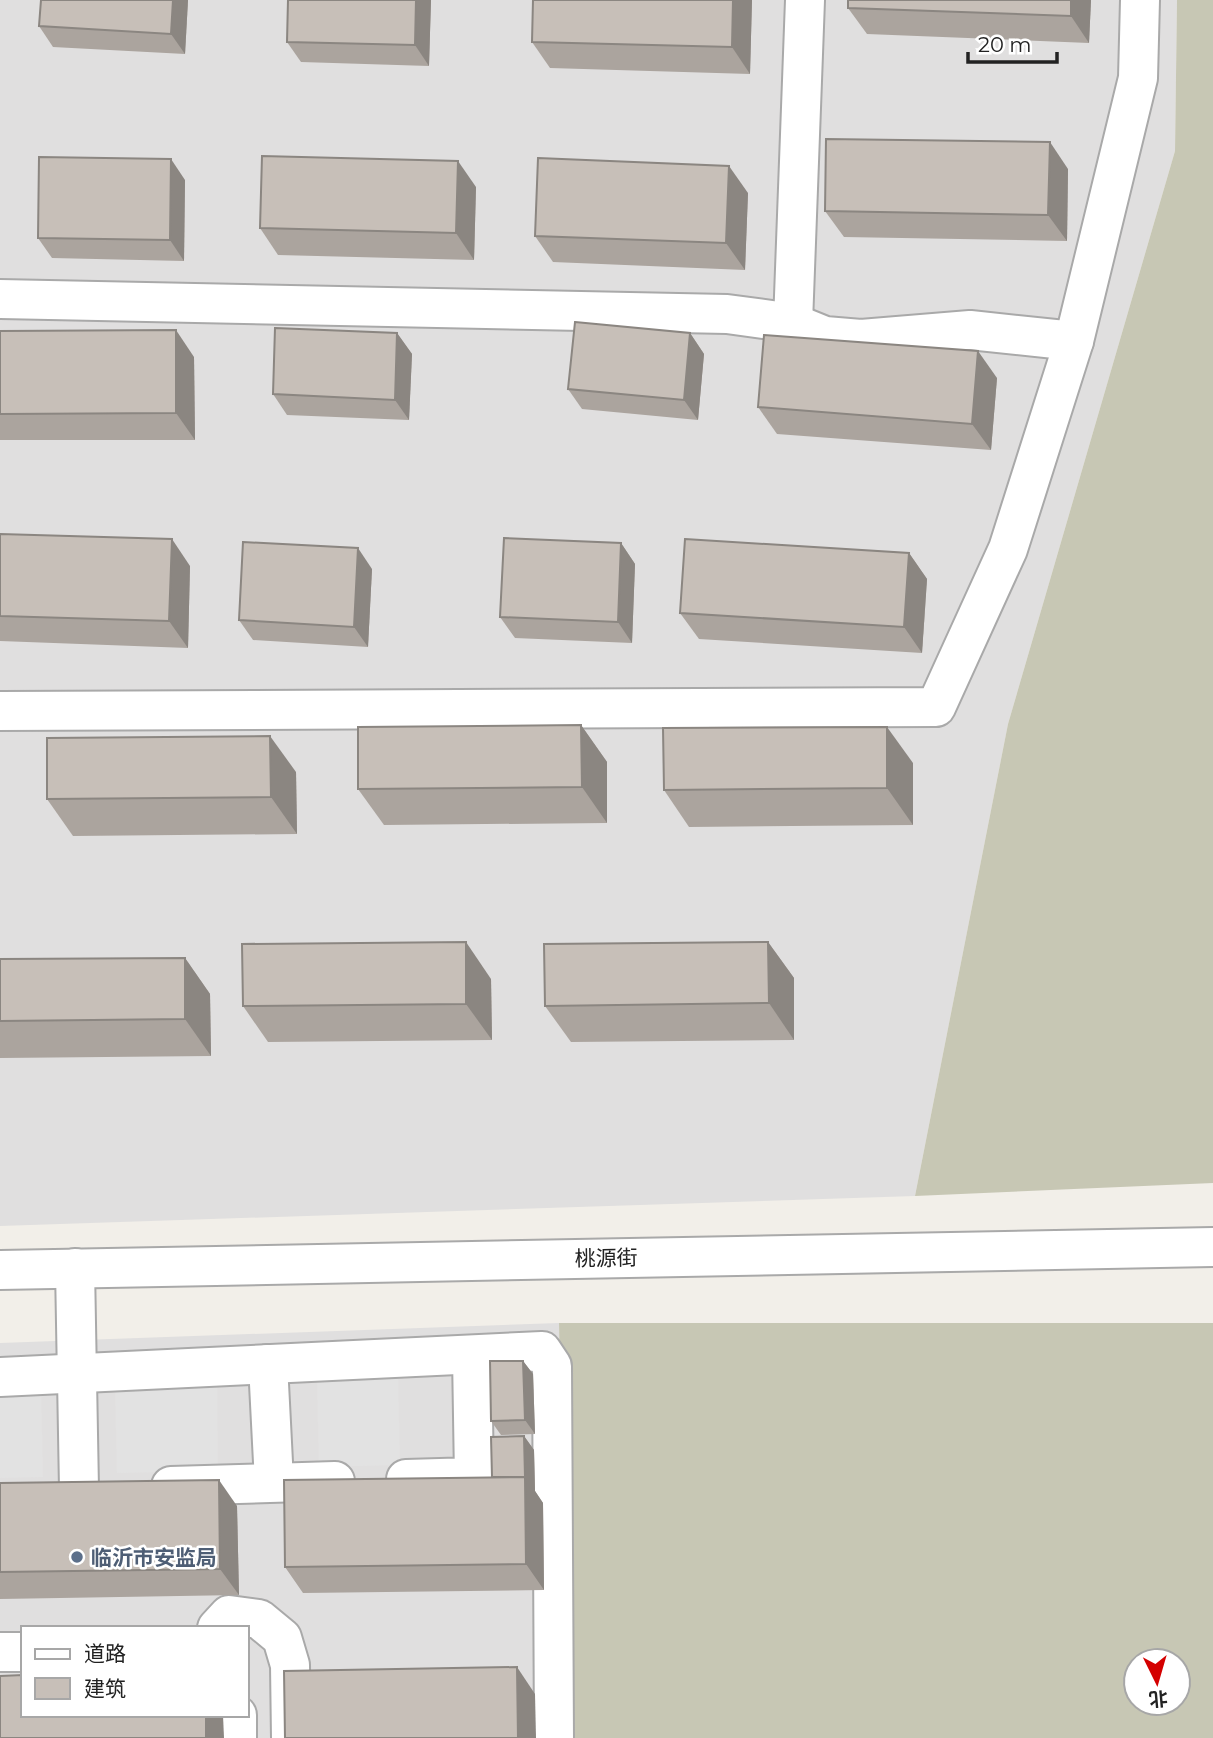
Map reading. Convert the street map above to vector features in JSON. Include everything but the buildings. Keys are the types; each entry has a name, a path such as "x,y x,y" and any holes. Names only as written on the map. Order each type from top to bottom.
{"street":[{"path":"793,323 805,0"},
{"path":"0,711 936,707 1008,549 1074,341 1138,78 1140,0"},
{"path":"0,299 727,314 793,323 825,336 861,339 970,330 1074,341"},
{"name":"桃源街","path":"0,1270 1213,1247"},
{"path":"75,1268 78,1373 107,1488"},
{"path":"0,1377 541,1351 552,1366 554,1738"},
{"path":"40,1491 474,1477 472,1355"},
{"path":"268,1364 274,1482"},
{"path":"219,1626 229,1615 260,1619 282,1638 290,1665 291,1738"},
{"path":"0,1652 21,1652"},
{"path":"237,1717 237,1738"}],"shaded area":[{"path":"0,0 1177,0 1175,151 1008,724 915,1196 0,1226"},
{"path":"1177,0 1213,0 1213,1183 915,1196 1008,724 1175,151"},
{"path":"559,1323 566,1738 0,1738 0,1343"},
{"path":"559,1323 1213,1323 1213,1738 566,1738"},
{"path":"398,1378 400,1465 319,1467 317,1380"},
{"path":"217,1384 218,1471 117,1473 115,1386"},
{"path":"41,1389 43,1477 0,1478 0,1391"}],"place":[{"name":"临沂市安监局","path":"77,1557"}]}
